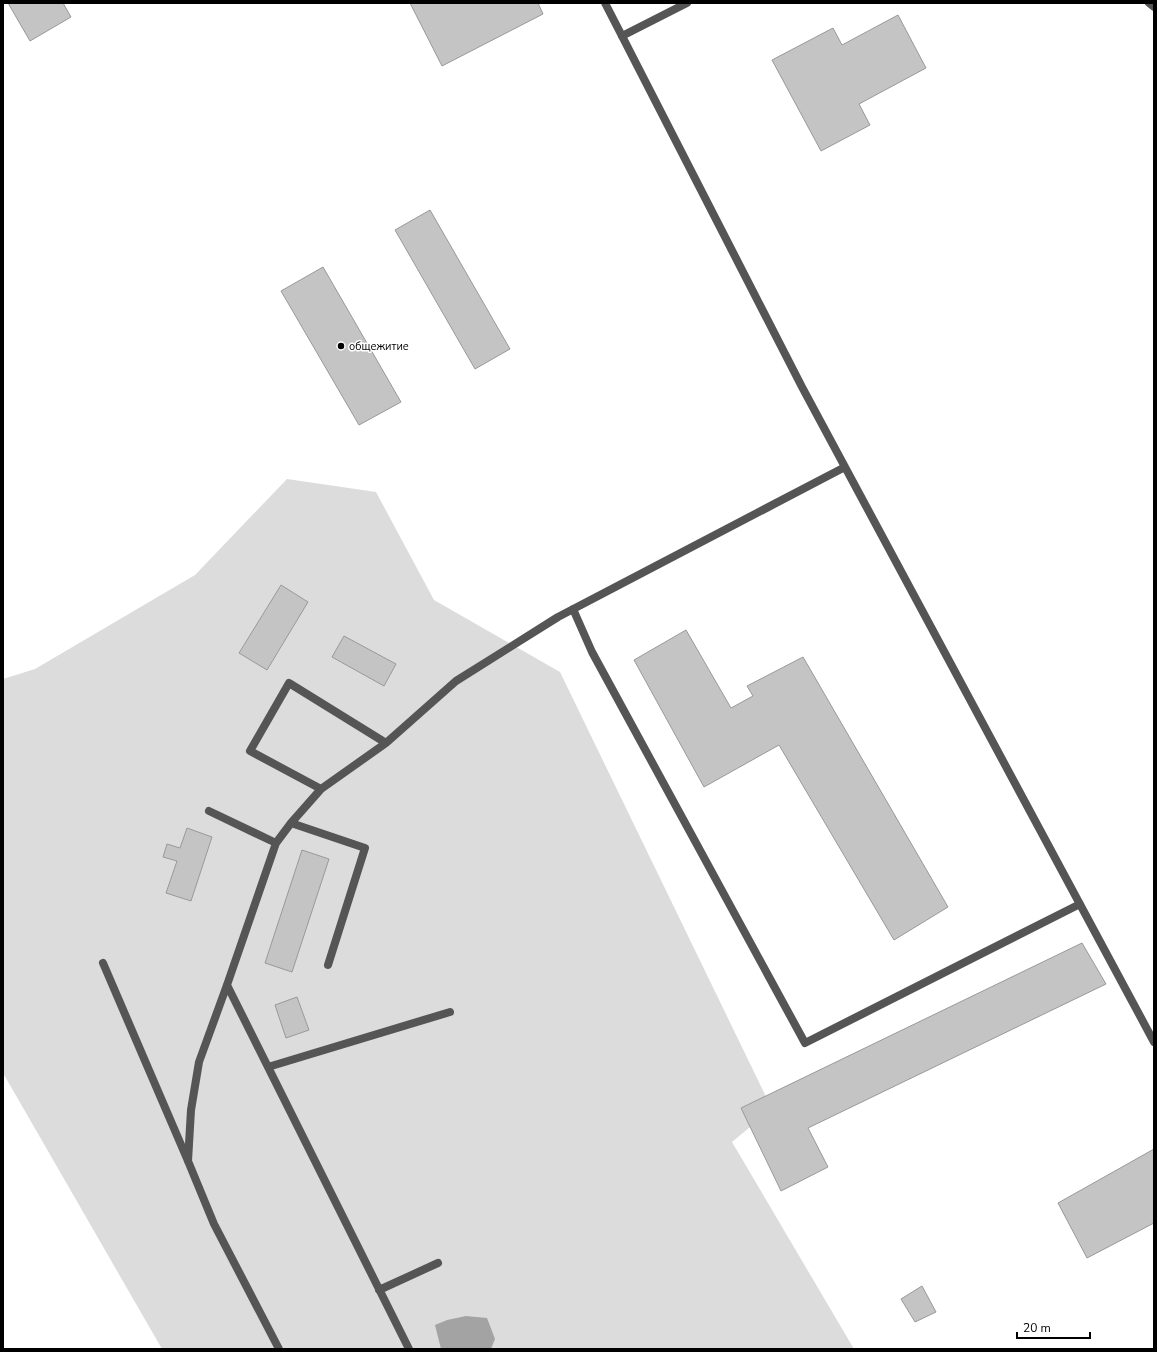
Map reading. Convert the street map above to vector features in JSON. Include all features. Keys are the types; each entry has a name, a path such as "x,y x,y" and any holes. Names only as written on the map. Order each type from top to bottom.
{"street":[{"path":"605,3 844,467 1154,1042"},
{"path":"622,36 687,3"},
{"path":"1149,3 1154,7"},
{"path":"188,1161 191,1110 199,1062 276,843 291,823 321,789 386,742 456,681 558,617 844,467"},
{"path":"572,610 592,652 805,1042 1080,904"},
{"path":"321,789 250,751 290,684 386,742"},
{"path":"209,811 276,843"},
{"path":"291,823 365,848 328,965"},
{"path":"103,963 214,1224 279,1349"},
{"path":"227,985 409,1349"},
{"path":"268,1067 450,1012"},
{"path":"380,1290 438,1262"}],"shaded area":[{"path":"287,479 376,492 434,600 560,672 772,1109 732,1142 854,1349 162,1349 3,1073 3,679 35,669 195,575"},
{"path":"466,1316 487,1318 495,1339 491,1349 441,1349 435,1325 447,1320"}],"building":[{"path":"8,3 63,3 71,17 30,41"},
{"path":"410,3 538,3 543,14 442,66"},
{"path":"898,15 926,68 859,104 870,125 821,151 772,60 833,28 842,45"},
{"path":"430,210 510,349 475,369 395,230"},
{"name":"общежитие","path":"323,267 401,402 359,425 281,291"},
{"path":"281,585 308,602 267,670 239,653"},
{"path":"686,630 731,708 753,696 747,686 803,657 948,907 894,940 779,745 704,787 634,660"},
{"path":"344,636 396,664 384,686 332,657"},
{"path":"187,828 212,837 191,901 166,893 177,861 163,857 167,844 180,848"},
{"path":"302,850 329,859 292,972 265,963"},
{"path":"1082,943 1106,984 808,1128 828,1167 781,1191 741,1108"},
{"path":"297,997 309,1030 286,1038 275,1005"},
{"path":"1154,1149 1154,1223 1087,1258 1058,1203"},
{"path":"922,1286 936,1312 915,1322 901,1299"}],"place":[{"name":"общежитие","path":"341,346"}]}
